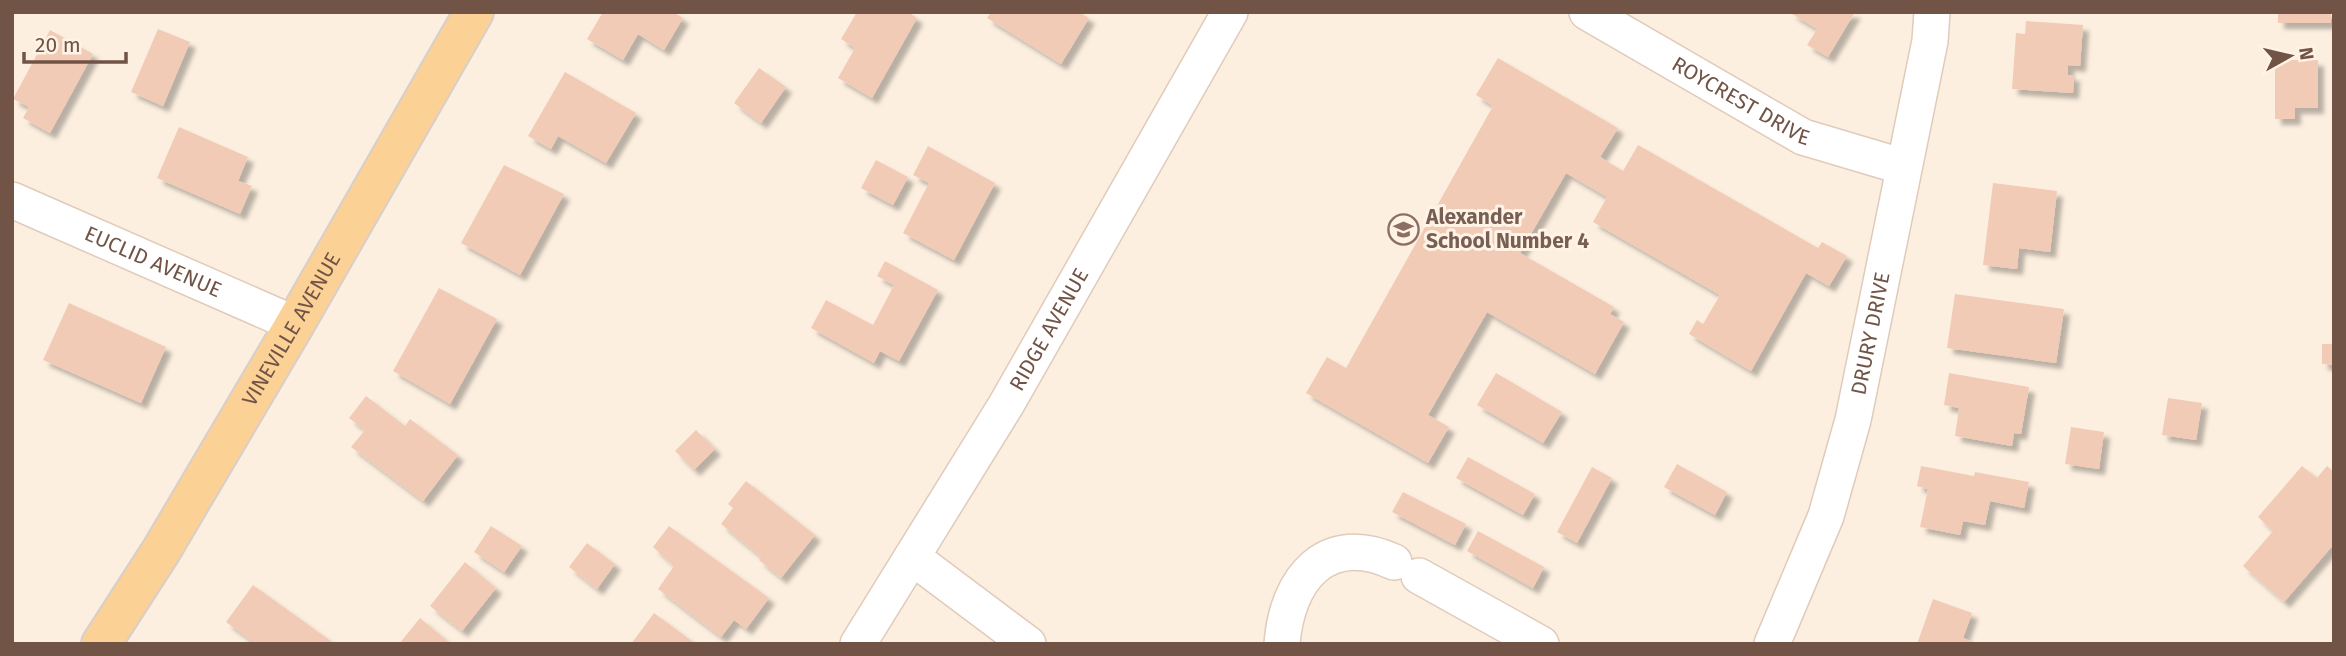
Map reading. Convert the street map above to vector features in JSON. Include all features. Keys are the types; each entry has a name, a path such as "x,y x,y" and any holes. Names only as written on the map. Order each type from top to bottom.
{"main road":[{"name":"VINEVILLE AVENUE","path":"101,644 161,551 295,324 474,12"}],"street":[{"name":"RIDGE AVENUE","path":"858,644 1006,405 1230,12"},
{"name":"ROYCREST DRIVE","path":"1587,12 1803,137 1904,167"},
{"name":"DRURY DRIVE","path":"1772,644 1826,516 1853,420 1930,41 1933,12"},
{"name":"EUCLID AVENUE","path":"12,200 295,324"},
{"path":"1282,644 1284,620 1296,589 1319,563 1334,553 1357,550 1373,552 1407,569 1541,644"},
{"path":"912,557 1028,644"}],"building":[{"path":"603,12 673,12 683,18 664,50 638,34 623,60 587,39"},
{"path":"857,12 908,12 917,18 872,98 838,78 855,48 841,39"},
{"path":"991,12 1079,12 1089,18 1061,64 987,18"},
{"path":"1789,12 1855,12 1828,57 1807,45 1817,29"},
{"path":"2278,12 2331,12 2331,23 2278,23"},
{"path":"2026,21 2083,25 2080,66 2068,65 2068,75 2074,75 2073,93 2012,89 2016,33 2025,34"},
{"path":"158,29 190,42 163,106 131,92"},
{"path":"50,30 93,54 50,133 23,118 29,107 13,99"},
{"path":"1498,58 1618,128 1600,157 1623,171 1638,145 1818,248 1822,242 1847,256 1829,286 1806,273 1751,371 1689,334 1697,320 1703,324 1720,295 1593,222 1607,197 1566,173 1520,253 1614,307 1610,314 1624,322 1595,374 1487,312 1428,415 1449,427 1428,463 1306,393 1327,357 1346,368 1493,106 1476,95"},
{"path":"2275,60 2318,60 2318,108 2295,108 2295,119 2275,119"},
{"path":"759,68 786,87 761,123 734,103"},
{"path":"565,72 636,113 606,163 558,136 551,149 528,136"},
{"path":"179,127 248,157 238,181 252,186 240,214 157,178"},
{"path":"928,146 995,183 954,260 903,233 929,183 913,175"},
{"path":"876,160 908,177 893,205 861,188"},
{"path":"504,165 564,194 520,275 461,243"},
{"path":"1993,183 2057,191 2050,252 2019,248 2017,269 1983,265"},
{"path":"885,261 938,290 899,361 880,351 874,363 811,328 826,300 873,325 894,285 877,276"},
{"path":"439,288 497,319 450,404 393,371"},
{"path":"1955,294 2064,309 2056,363 1947,348"},
{"path":"69,303 166,347 141,403 43,360"},
{"path":"2322,344 2334,344 2334,365 2322,364"},
{"path":"1496,373 1562,412 1543,443 1477,405"},
{"path":"1949,373 2029,387 2021,434 2014,433 2012,446 1955,436 1959,408 1944,405"},
{"path":"366,396 405,426 410,419 458,455 423,501 351,447 365,430 349,418"},
{"path":"2168,398 2202,403 2196,440 2162,435"},
{"path":"2071,427 2104,432 2099,469 2065,464"},
{"path":"696,430 715,449 694,470 675,451"},
{"path":"1468,457 1535,494 1523,515 1456,478"},
{"path":"1677,464 1727,492 1715,515 1664,487"},
{"path":"1921,466 1974,476 1975,472 2029,482 2024,508 1990,501 1985,525 1963,521 1960,535 1920,527 1928,489 1917,486"},
{"path":"2302,466 2317,478 2327,466 2334,472 2334,544 2284,602 2243,566 2273,531 2258,517"},
{"path":"1592,467 1612,478 1577,543 1557,532"},
{"path":"746,481 815,535 781,578 759,560 761,557 721,524 733,508 728,504"},
{"path":"1403,492 1466,524 1455,545 1392,512"},
{"path":"491,526 522,546 504,572 474,552"},
{"path":"669,526 769,598 746,629 734,620 721,637 658,589 674,566 653,547"},
{"path":"1478,531 1544,567 1533,588 1467,551"},
{"path":"587,543 615,564 597,589 569,567"},
{"path":"465,562 496,588 462,631 430,606"},
{"path":"253,585 335,644 256,644 226,622"},
{"path":"1933,599 1972,613 1963,638 1979,644 1917,644"},
{"path":"654,613 696,644 631,644"},
{"path":"420,618 451,644 399,644"}],"place":[{"name":"Alexander School Number 4","path":"1403,229"}]}
